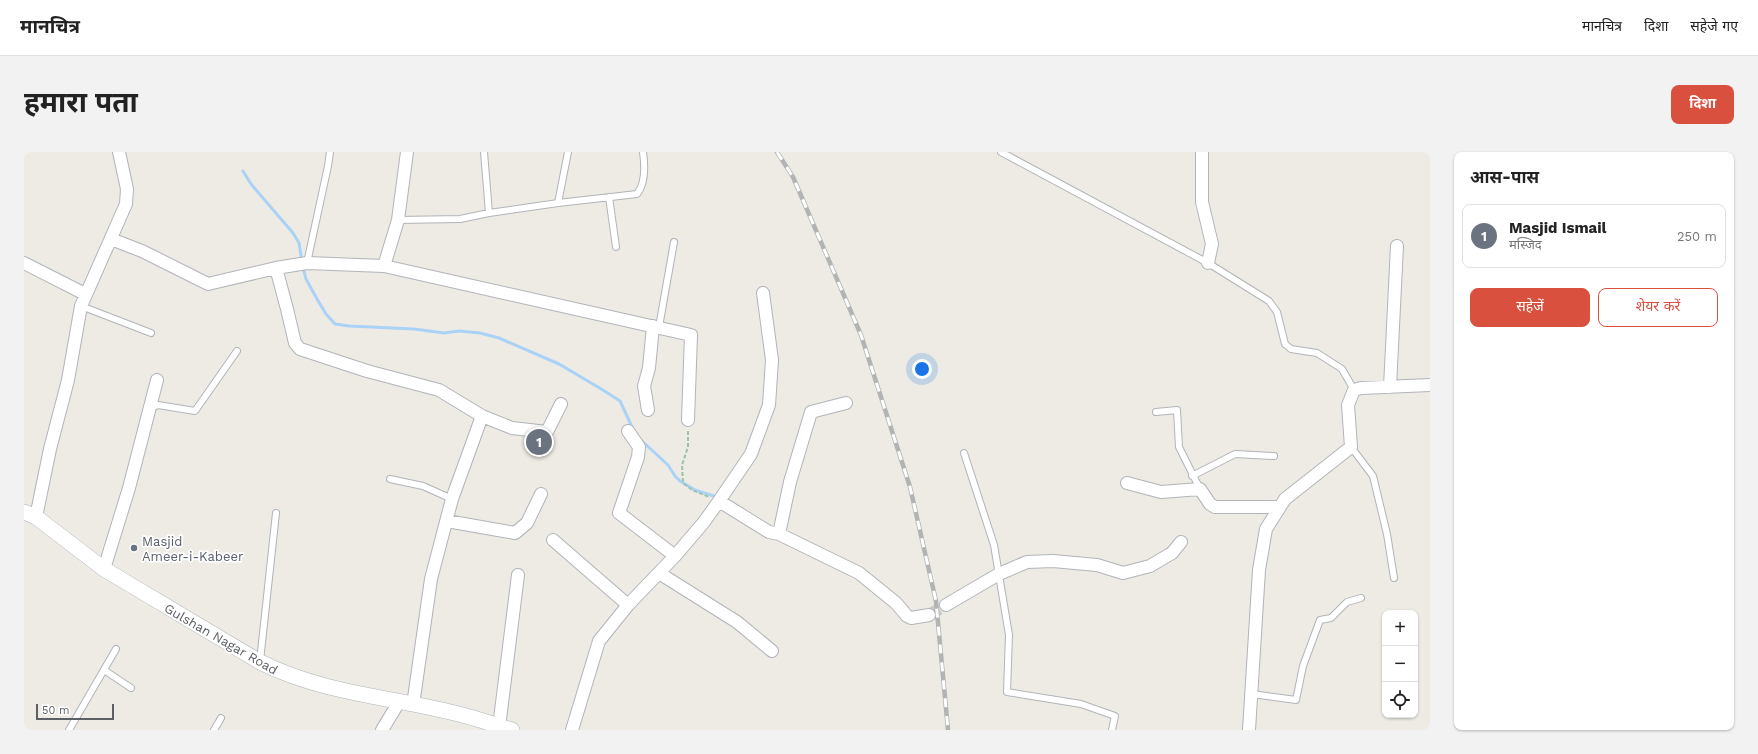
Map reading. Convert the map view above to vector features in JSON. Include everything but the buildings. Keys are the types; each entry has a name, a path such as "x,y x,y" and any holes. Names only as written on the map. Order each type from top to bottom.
{"street":[{"path":"30,514 50,449 68,380 81,306 126,204 127,188 119,152"},
{"path":"384,266 398,220 407,152"},
{"path":"1202,152 1202,202 1212,244 1208,263"},
{"path":"111,239 142,251 208,284 276,268 307,263 384,266 691,335 688,420"},
{"path":"1390,387 1396,246"},
{"path":"24,263 85,294"},
{"path":"276,268 295,343 300,349 367,371 439,390 482,416 512,428 547,432 561,404"},
{"path":"572,730 599,641 628,605 675,556 704,522 751,454 769,405 772,360 763,292"},
{"path":"648,410 644,386 649,368 656,327"},
{"path":"104,570 129,488 157,380"},
{"path":"1249,730 1259,570 1266,529 1285,499 1351,447 1348,406 1354,390 1430,385"},
{"path":"779,534 790,482 811,412 846,403"},
{"path":"382,730 406,703 431,579 452,499 482,416"},
{"path":"628,431 639,447 638,457 619,513 675,556"},
{"path":"1128,483 1161,492 1200,489 1210,504 1214,507 1280,507"},
{"path":"447,521 515,533 527,523 541,494"},
{"path":"719,501 769,532 779,534 859,573 896,603 907,616 911,618 929,614"},
{"name":"Gulshan Nagar Road","path":"30,514 104,570 283,674 337,690 466,716 506,728"},
{"path":"553,540 628,605"},
{"path":"946,605 999,574 1027,562 1053,561 1097,564 1123,573 1150,566 1172,553 1181,542"},
{"path":"659,573 737,622 772,651"},
{"path":"506,728 518,575"}],"lane":[{"path":"307,263 330,152"},
{"path":"484,152 489,213"},
{"path":"558,203 568,152"},
{"path":"398,220 460,219 489,213 558,203 637,194 642,188 644,165 643,152"},
{"path":"1001,152 1208,263 1269,301 1277,312 1285,344 1291,349 1318,353 1342,369 1354,390"},
{"path":"609,197 616,247"},
{"path":"656,327 674,242"},
{"path":"81,306 151,333"},
{"path":"149,409 158,406 195,411 237,351"},
{"path":"1156,412 1177,410 1179,447 1192,476 1200,489"},
{"path":"1351,447 1373,476 1394,578"},
{"path":"964,452 994,545 1009,634 1007,692 1081,704 1115,716 1112,730"},
{"path":"1192,476 1235,454 1274,456"},
{"path":"390,479 423,486 452,499"},
{"path":"260,662 276,513"},
{"path":"1252,694 1296,700 1303,666 1320,620 1331,618 1347,602 1361,598"},
{"path":"69,730 116,650"},
{"path":"104,670 131,688"},
{"path":"214,730 221,718"}],"path":[{"path":"688,420 688,447 682,466 681,476 683,483 692,490 719,501"}],"waterway":[{"path":"243,171 251,184 293,233 299,243 302,262"},
{"path":"303,267 306,279 317,299 326,314 335,324 414,329 444,333 459,331 480,333 499,338 559,364 620,401 633,429"},
{"path":"642,441 668,465 680,481 695,490 717,497"}],"tunnel":[{"path":"929,615 946,605"}],"railway":[{"path":"777,152 793,177 861,335 910,487 936,601 948,730"}],"place":[{"name":"Masjid Ismail","path":"539,442"},
{"name":"Masjid Ameer-i-Kabeer","path":"134,548"}]}
